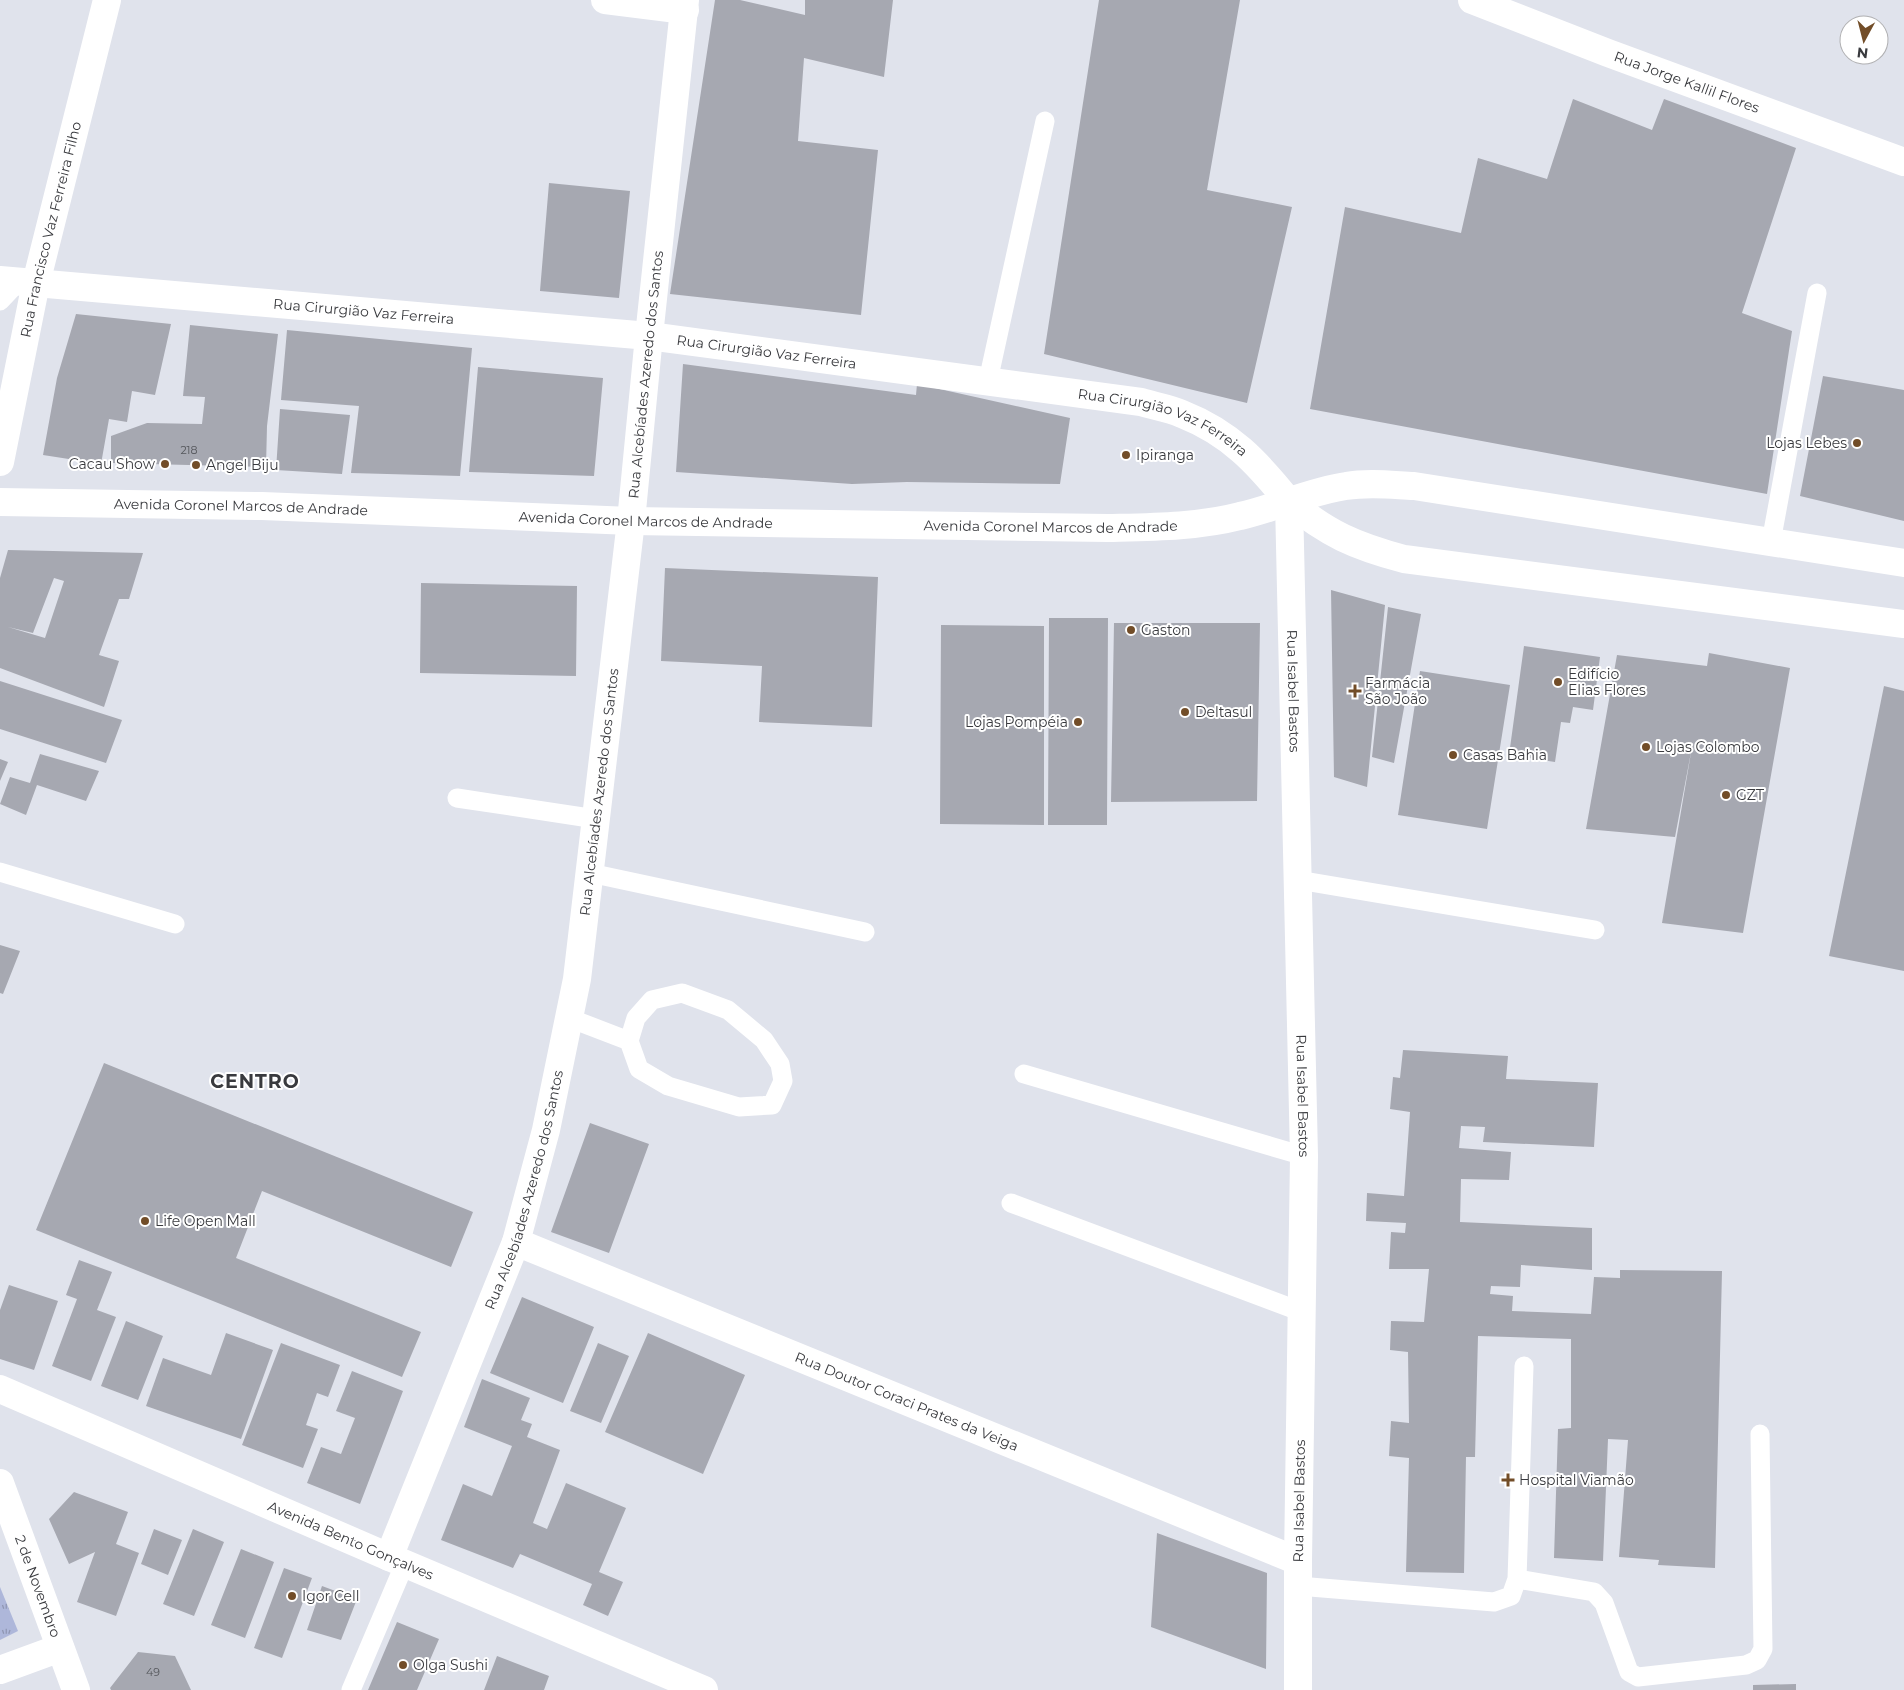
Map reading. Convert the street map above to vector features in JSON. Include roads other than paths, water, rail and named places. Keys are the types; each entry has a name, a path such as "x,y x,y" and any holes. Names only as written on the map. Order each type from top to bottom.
{"street":[{"name":"Rua Francisco Vaz Ferreira Filho","path":"0,462 14,286 107,0"},
{"path":"605,0 685,5"},
{"name":"Rua Jorge Kallil Flores","path":"1472,0 1904,162"},
{"name":"Rua Alcebíades Azeredo dos Santos","path":"397,1560 516,1242 546,1130 577,979 631,521 685,5"},
{"name":"Rua Cirurgião Vaz Ferreira","path":"14,286 649,336 1141,402 1181,413 1211,427 1240,447 1266,473 1289,502 1311,520 1338,536 1370,550 1404,559 1904,624"},
{"name":"Avenida Coronel Marcos de Andrade","path":"0,502 262,506 631,521 1108,528 1187,525 1240,517 1346,486 1377,484 1414,486 1904,563"},
{"name":"Rua Isabel Bastos","path":"1289,502 1304,1156 1298,1690"},
{"name":"Rua Doutor Coraci Prates da Veiga","path":"516,1242 1298,1574"},
{"name":"Avenida Bento Gonçalves","path":"0,1389 704,1690"},
{"name":"2 de Novembro","path":"0,1483 76,1690"},
{"path":"0,1670 60,1648"}],"lane":[{"path":"988,381 1045,121"},
{"path":"1771,542 1817,294"},
{"path":"457,798 596,819"},
{"path":"0,872 175,924"},
{"path":"590,873 865,932"},
{"path":"1298,880 1594,930"},
{"path":"569,1018 629,1041 639,1069 668,1086 739,1107 772,1105 783,1081 780,1064 764,1040 728,1010 682,992 652,1000 636,1018 629,1041"},
{"path":"1024,1074 1304,1156"},
{"path":"1012,1203 1302,1312"},
{"path":"1298,1574 1494,1602 1511,1596 1517,1579 1524,1366"},
{"path":"1517,1579 1594,1592 1604,1603 1629,1672 1638,1677 1746,1665 1757,1660 1763,1649 1760,1434"},
{"path":"351,1690 397,1560"}],"place":[{"name":"Lojas Lebes","path":"1857,443"},
{"name":"Ipiranga","path":"1126,455"},
{"name":"Cacau Show","path":"165,464"},
{"name":"Angel Biju","path":"196,465"},
{"name":"Gaston","path":"1131,630"},
{"name":"Edifício Elias Flores","path":"1558,682"},
{"name":"Farmácia São João","path":"1355,691"},
{"name":"Deltasul","path":"1185,712"},
{"name":"Lojas Pompéia","path":"1078,722"},
{"name":"Lojas Colombo","path":"1646,747"},
{"name":"Casas Bahia","path":"1453,755"},
{"name":"GZT","path":"1726,795"},
{"name":"Life Open Mall","path":"145,1221"},
{"name":"Hospital Viamão","path":"1508,1480"},
{"name":"Igor Cell","path":"292,1596"},
{"name":"Olga Sushi","path":"403,1665"}],"district":[{"name":"CENTRO","path":"255,1081"}]}
